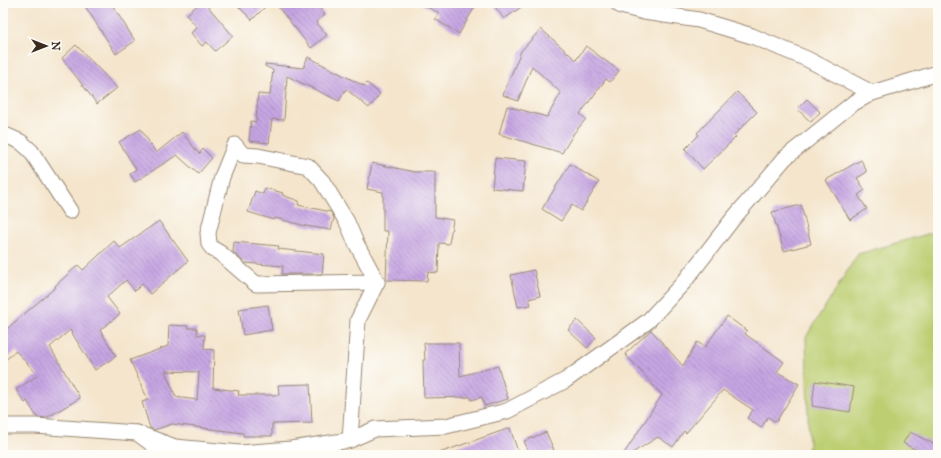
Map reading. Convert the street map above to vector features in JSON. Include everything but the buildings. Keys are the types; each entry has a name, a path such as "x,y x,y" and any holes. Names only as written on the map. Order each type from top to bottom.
{"street":[{"path":"617,3 621,6 644,12 699,20 752,36 807,59 872,93"},
{"path":"3,426 35,426 136,433 175,447 240,453 291,449 350,440 375,429 446,426 507,411 566,380 648,321 684,282 732,220 785,158 852,104 872,93 938,73"},
{"path":"3,134 21,142 31,150 70,211"},
{"path":"235,145 243,155 258,156 308,166 322,181 347,222 377,282 256,284 220,253 213,249 209,244 208,233 222,177 235,145"},
{"path":"350,440 358,320 377,282"},
{"path":"136,433 167,455"}],"green space":[{"path":"938,231 938,455 818,455 809,450 806,337 858,254"}]}
